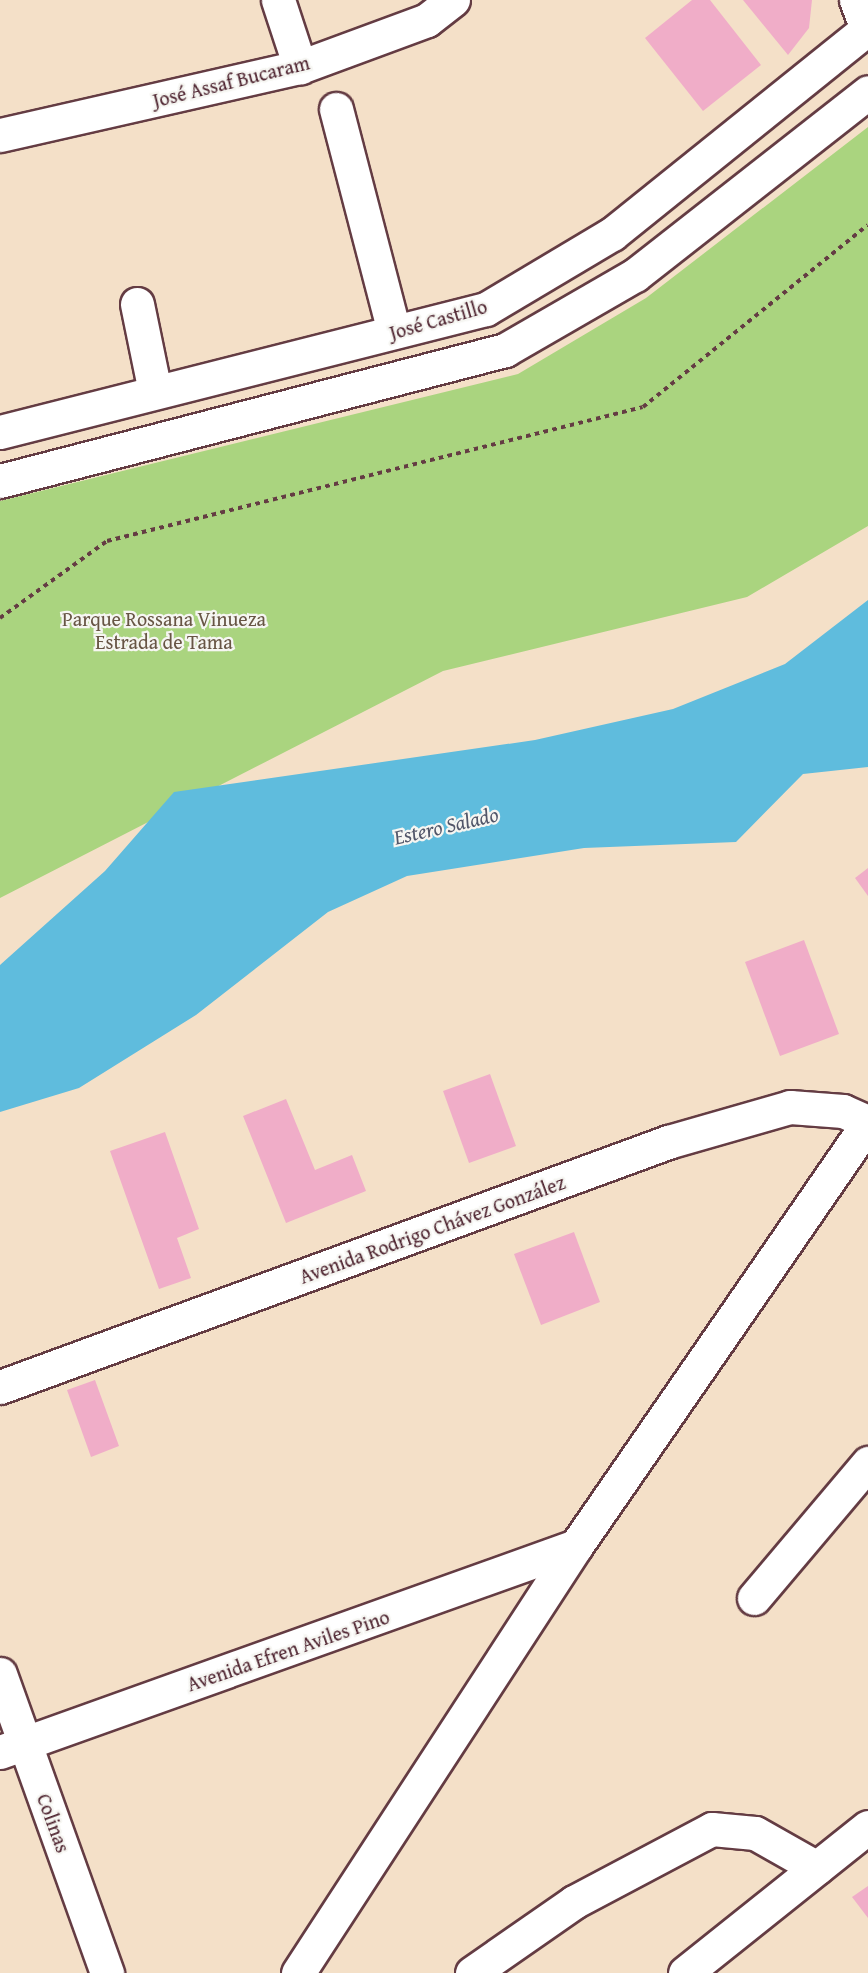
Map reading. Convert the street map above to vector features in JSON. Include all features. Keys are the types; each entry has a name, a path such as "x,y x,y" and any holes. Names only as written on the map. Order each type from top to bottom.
{"street":[{"path":"278,0 300,67"},
{"name":"José Assaf Bucaram","path":"0,135 300,67 427,20 453,0"},
{"name":"José Castillo","path":"0,432 486,309 612,234 865,22"},
{"path":"0,481 77,464 505,350 635,275 793,147 868,92"},
{"path":"336,109 394,332"},
{"path":"137,304 155,392"},
{"path":"64,417 77,464"},
{"name":"Avenida Rodrigo Chávez González","path":"0,1387 668,1142 790,1107 837,1109 868,1123"},
{"path":"298,1973 576,1546 868,1123"},
{"path":"754,1598 868,1463"},
{"name":"Avenida Efren Aviles Pino","path":"13,1748 576,1546"},
{"name":"Colinas","path":"0,1674 13,1748 107,1973"},
{"path":"685,1973 868,1827"},
{"path":"472,1973 574,1902 712,1829 755,1833 817,1868"}],"path":[{"path":"0,618 107,541 643,407 868,225"}],"green space":[{"name":"Parque Rossana Vinueza Estrada de Tama","path":"868,127 868,526 747,597 443,671 0,898 0,501 518,374 646,298"}],"water":[{"name":"Estero Salado","path":"868,600 868,767 803,774 736,842 584,848 407,876 328,912 196,1015 79,1088 0,1112 0,965 105,871 174,792 535,740 673,709 785,664"}],"building":[{"path":"692,0 710,0 761,65 703,111 645,38"},
{"path":"743,0 812,0 809,28 788,55"},
{"path":"868,868 868,896 855,878"},
{"path":"804,940 839,1034 780,1056 745,962"},
{"path":"490,1074 516,1146 469,1163 443,1091"},
{"path":"286,1099 315,1170 352,1155 366,1191 286,1223 243,1116"},
{"path":"165,1132 199,1229 177,1238 191,1278 159,1289 110,1151"},
{"path":"574,1232 600,1302 541,1325 514,1254"},
{"path":"95,1380 119,1446 91,1457 67,1390"},
{"path":"868,1886 868,1918 852,1897"}]}
